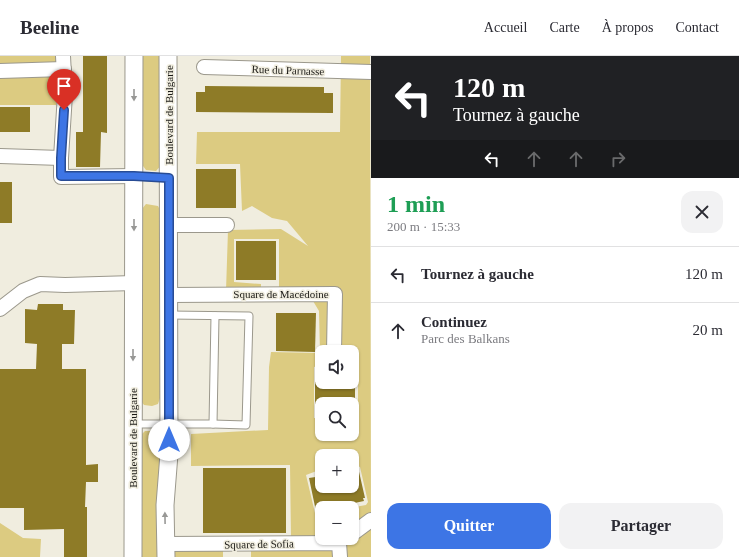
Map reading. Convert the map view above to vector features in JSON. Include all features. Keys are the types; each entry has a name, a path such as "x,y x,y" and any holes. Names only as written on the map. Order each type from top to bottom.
{"street":[{"name":"Boulevard de Bulgarie","path":"132,557 134,56"},
{"name":"Boulevard de Bulgarie","path":"166,550 165,505 169,454 168,56"},
{"path":"0,71 64,63 65,94 61,176 134,176"},
{"name":"Rue du Parnasse","path":"204,67 371,72"},
{"path":"0,156 61,158"},
{"path":"169,225 226,225"},
{"path":"0,309 23,291 40,284 65,285 134,283"},
{"name":"Square de Macédoine","path":"169,295 335,294 334,345"},
{"path":"359,529 371,520"},
{"name":"Square de Sofia","path":"166,550 342,546"}],"lane":[{"path":"134,176 169,178"},
{"path":"133,424 246,425 249,316 169,316"},
{"path":"213,424 215,316"}],"shaded area":[{"path":"0,56 57,56 56,105 0,105"},
{"path":"140,56 163,56 163,163 156,171 146,170 141,160"},
{"path":"341,56 370,56 371,515 359,523 359,506 366,505 368,502 359,467 359,449 315,449 315,472 306,475 315,513 315,537 291,538 290,465 191,466 191,434 268,430 269,367 271,352 315,353 315,441 359,441 359,345 320,345 319,311 307,291 279,288 279,239 234,239 234,282 261,284 261,291 226,291 228,230 281,229 308,246 287,221 272,218 252,206 242,211 240,164 196,164 197,132 340,132"},
{"path":"146,204 158,206 162,214 160,398 158,404 152,406 144,405 141,401 142,209"},
{"path":"145,431 154,431 164,438 160,557 138,557 141,435"},
{"path":"0,523 23,538 41,539 40,557 0,557"},
{"path":"371,524 371,557 251,557 251,550 359,545 359,531"},
{"path":"223,549 223,557 172,557 172,550"}],"building":[{"path":"83,56 107,56 107,133 101,132 100,167 76,167 76,132 83,132"},
{"path":"205,86 324,87 324,93 333,93 333,113 196,112 196,92 205,92"},
{"path":"0,107 30,107 30,132 0,132"},
{"path":"196,169 236,169 236,208 196,208"},
{"path":"0,182 12,182 12,223 0,223"},
{"path":"236,241 276,241 276,280 236,280"},
{"path":"38,304 63,304 63,310 75,310 74,344 62,344 62,369 86,369 86,465 98,464 98,482 86,482 85,507 87,507 87,557 64,557 64,529 24,530 24,508 0,508 0,369 36,369 37,344 25,343 25,309 37,310"},
{"path":"276,313 316,313 315,352 276,351"},
{"path":"315,389 355,389 355,397 315,397"},
{"path":"203,468 286,468 286,533 203,533"},
{"path":"359,472 365,498 363,498 364,501 315,501 315,506 309,478 315,477 315,493 359,493"}],"route":[{"path":"64,110 61,176 134,176 169,178 169,440"}]}
